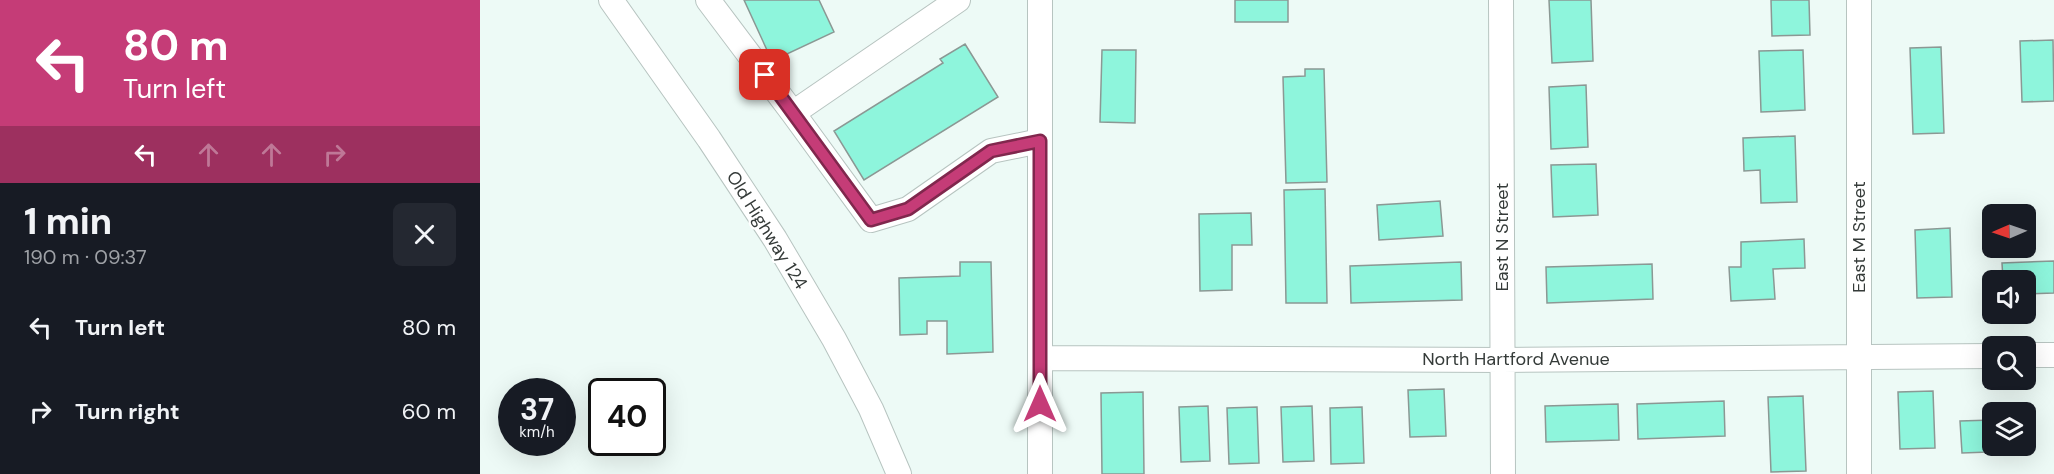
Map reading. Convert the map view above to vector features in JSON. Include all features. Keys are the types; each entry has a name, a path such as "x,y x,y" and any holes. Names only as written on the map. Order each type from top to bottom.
{"street":[{"name":"Old Highway 124","path":"611,0 775,239 834,339 871,409 899,474"},
{"path":"708,0 871,220 908,209 991,151 1040,141"},
{"path":"793,113 958,0"},
{"path":"1040,0 1040,474"},
{"name":"East N Street","path":"1501,0 1503,474"},
{"name":"East M Street","path":"1859,0 1859,474"},
{"path":"2036,355 2054,355"},
{"name":"North Hartford Avenue","path":"1040,358 1503,360 1982,356"}],"building":[{"path":"744,0 819,0 834,32 772,61"},
{"path":"1235,0 1288,0 1288,22 1235,22"},
{"path":"1549,0 1591,0 1593,61 1552,63"},
{"path":"1771,0 1809,0 1810,35 1772,36"},
{"path":"2053,40 2054,101 2022,102 2020,41"},
{"path":"965,44 998,97 864,180 834,131 943,63 940,59"},
{"path":"1941,47 1944,133 1913,134 1910,48"},
{"path":"1102,50 1136,50 1135,123 1100,122"},
{"path":"1803,50 1805,110 1761,112 1759,51"},
{"path":"1305,69 1324,69 1327,182 1286,183 1283,77 1305,76"},
{"path":"1586,85 1588,147 1551,149 1549,87"},
{"path":"1795,136 1797,202 1761,203 1760,170 1744,171 1743,138"},
{"path":"1596,164 1598,215 1553,217 1551,165"},
{"path":"1325,189 1327,303 1286,303 1284,190"},
{"path":"1440,201 1443,236 1379,240 1377,205"},
{"path":"1251,213 1252,245 1232,245 1232,290 1200,291 1199,214"},
{"path":"1950,228 1952,297 1917,298 1915,230"},
{"path":"1804,239 1805,268 1773,269 1775,299 1731,301 1729,267 1741,267 1741,242"},
{"path":"2054,261 2054,293 2036,294 2036,270 2002,270 2002,263"},
{"path":"960,262 991,262 993,352 947,354 947,321 927,321 927,334 900,335 899,278 960,276"},
{"path":"1461,262 1462,300 1351,303 1350,266"},
{"path":"1652,264 1653,299 1547,303 1546,267"},
{"path":"1444,389 1446,436 1410,437 1408,390"},
{"path":"1933,391 1935,448 1900,449 1898,392"},
{"path":"1143,392 1144,474 1102,474 1101,393"},
{"path":"1803,396 1806,471 1771,472 1768,397"},
{"path":"1724,401 1725,436 1638,439 1637,404"},
{"path":"1618,404 1619,440 1546,442 1545,406"},
{"path":"1208,406 1210,461 1181,462 1179,407"},
{"path":"1312,406 1314,461 1283,462 1281,407"},
{"path":"1257,407 1259,463 1229,464 1227,408"},
{"path":"1362,407 1364,463 1331,464 1330,408"},
{"path":"1982,420 1982,452 1962,453 1960,421"}],"route":[{"path":"765,75 871,220 908,209 991,151 1040,141 1040,404"}]}
